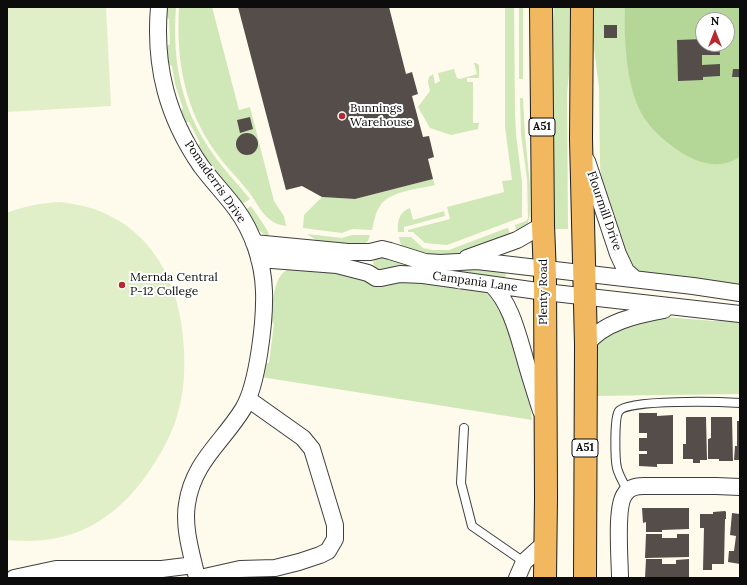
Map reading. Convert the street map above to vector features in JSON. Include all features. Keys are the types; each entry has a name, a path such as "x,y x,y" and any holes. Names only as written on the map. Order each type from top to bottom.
{"highway":[{"name":"Plenty Road","path":"541,7 543,225 545,270 545,578"},
{"name":"A51","path":"582,7 581,139 583,274 586,344 585,578"}],"street":[{"name":"Pomaderris Drive","path":"159,7 157,36 160,66 167,99 172,114 192,153 237,211 254,243 259,259 264,290 264,312 254,375 248,399 230,428 203,461 193,482 186,505 186,519 197,574"},
{"name":"Flourmill Drive","path":"581,139 618,254 626,271 635,279"},
{"path":"453,263 517,240 543,225"},
{"name":"Campania Lane","path":"254,243 343,252 370,252 382,249 425,262 453,263 477,261 583,274"},
{"path":"368,273 366,260 370,252"},
{"name":"Campania Lane","path":"259,259 337,265 368,273 376,278 400,274 414,274 584,296"},
{"path":"583,274 635,279 740,293"},
{"path":"492,285 502,296 508,308 546,426"},
{"path":"584,296 740,314"},
{"path":"586,344 595,334 628,319 654,311 681,307"},
{"path":"14,578 56,570 162,569 197,574 240,569 275,568 320,555 328,550 335,539 335,525 312,449 303,438 248,399"},
{"path":"620,578 620,511 622,499 628,491 636,486 740,487"},
{"path":"517,578 524,562 545,542"}],"lane":[{"path":"628,491 618,471 615,459 616,419 619,411 624,407 640,404 664,403 740,403"},
{"path":"464,428 461,483 472,526 524,562"}],"green space":[{"path":"7,7 106,7 111,106 7,112"},
{"path":"166,7 176,7 175,27 178,66 186,102 193,120 213,154 250,199 242,204 197,147 200,143 189,122 184,122 180,113 183,108 175,84 172,66 166,63 165,47 170,44 169,19 165,17"},
{"path":"179,7 212,7 239,110 250,107 274,201 284,216 286,226 267,218 248,191 217,154 197,120 184,84 179,46"},
{"path":"505,7 514,7 515,113 516,135 522,182 522,217 447,245 425,243 413,232 408,232 408,230 450,219 447,207 504,192 502,181 512,180 505,127"},
{"path":"519,7 523,7 523,79 519,79"},
{"path":"554,7 574,7 567,94 568,229 549,229 550,71"},
{"path":"592,7 740,7 740,286 639,272 630,264 601,181 599,88 592,32"},
{"path":"625,7 740,7 740,157 728,163 720,164 695,160 667,142 648,123 637,103 629,77"},
{"path":"474,63 479,65 479,78 467,78 467,82 473,82 473,123 479,123 478,129 451,135 430,128 418,107 430,91 428,82 429,77 433,74 435,84 440,81 438,73 454,69 457,78 460,79 477,74"},
{"path":"520,98 523,98 530,185 530,214 525,228 517,233 515,225 526,221 528,218 527,179 521,134"},
{"path":"433,179 435,185 405,191 384,201 377,212 372,230 352,229 342,233 303,228 304,215 322,197 355,199"},
{"path":"60,202 89,207 114,218 134,232 152,250 165,271 175,295 181,321 184,349 184,379 182,394 175,424 158,458 126,500 110,514 73,534 53,539 31,541 7,540 7,213 33,205"},
{"path":"251,206 267,230 269,234 267,236 257,229 245,210"},
{"path":"410,208 413,220 444,211 445,216 404,227 404,232 398,232 398,224 401,214"},
{"path":"507,228 511,236 455,257 442,259 403,249 399,237 411,237 423,248 433,250 449,250"},
{"path":"307,234 342,238 352,235 370,235 368,241 361,246 319,242"},
{"path":"376,256 506,272 505,281 375,270 373,262"},
{"path":"296,267 395,281 466,285 492,293 502,307 530,401 532,420 261,377 264,364 269,363 274,324 271,321 277,281 286,270"},
{"path":"666,317 713,321 740,320 740,394 595,396 595,349 602,337 621,327"}],"building":[{"name":"Bunnings Warehouse","path":"238,7 389,7 406,74 412,72 418,94 412,96 423,137 429,136 434,157 428,159 433,179 355,199 322,197 302,186 286,190"},
{"path":"604,25 617,25 617,38 604,38"},
{"path":"695,39 695,52 720,52 720,55 702,55 702,65 720,64 720,76 703,77 703,80 678,81 677,40"},
{"path":"733,69 740,69 740,77 732,77"},
{"path":"250,117 253,129 240,133 237,120"},
{"path":"247,133 255,136 258,144 255,152 247,155 239,152 236,144 239,136"},
{"path":"639,413 657,413 657,416 673,415 673,464 657,464 657,467 639,466 639,454 647,454 647,451 639,451 639,438 647,438 647,433 639,433"},
{"path":"686,417 706,417 707,460 700,460 700,463 693,463 693,459 683,459 683,444 686,444"},
{"path":"711,417 732,417 733,461 708,459 708,439 711,438"},
{"path":"737,421 740,421 740,460 734,460 735,446 737,446"},
{"path":"642,508 689,508 689,529 646,532 646,522 643,523"},
{"path":"725,511 724,564 712,564 712,570 703,570 704,528 700,528 700,514 713,514 713,512"},
{"path":"732,513 740,514 740,564 728,562 729,551 734,551 736,536 730,535"},
{"path":"646,534 662,534 662,538 677,538 677,534 689,534 689,557 645,558"},
{"path":"646,559 662,559 662,564 676,564 676,560 689,559 689,578 645,578"}],"place":[{"name":"Bunnings Warehouse","path":"342,116"},
{"name":"Mernda Central P-12 College","path":"122,285"}]}
